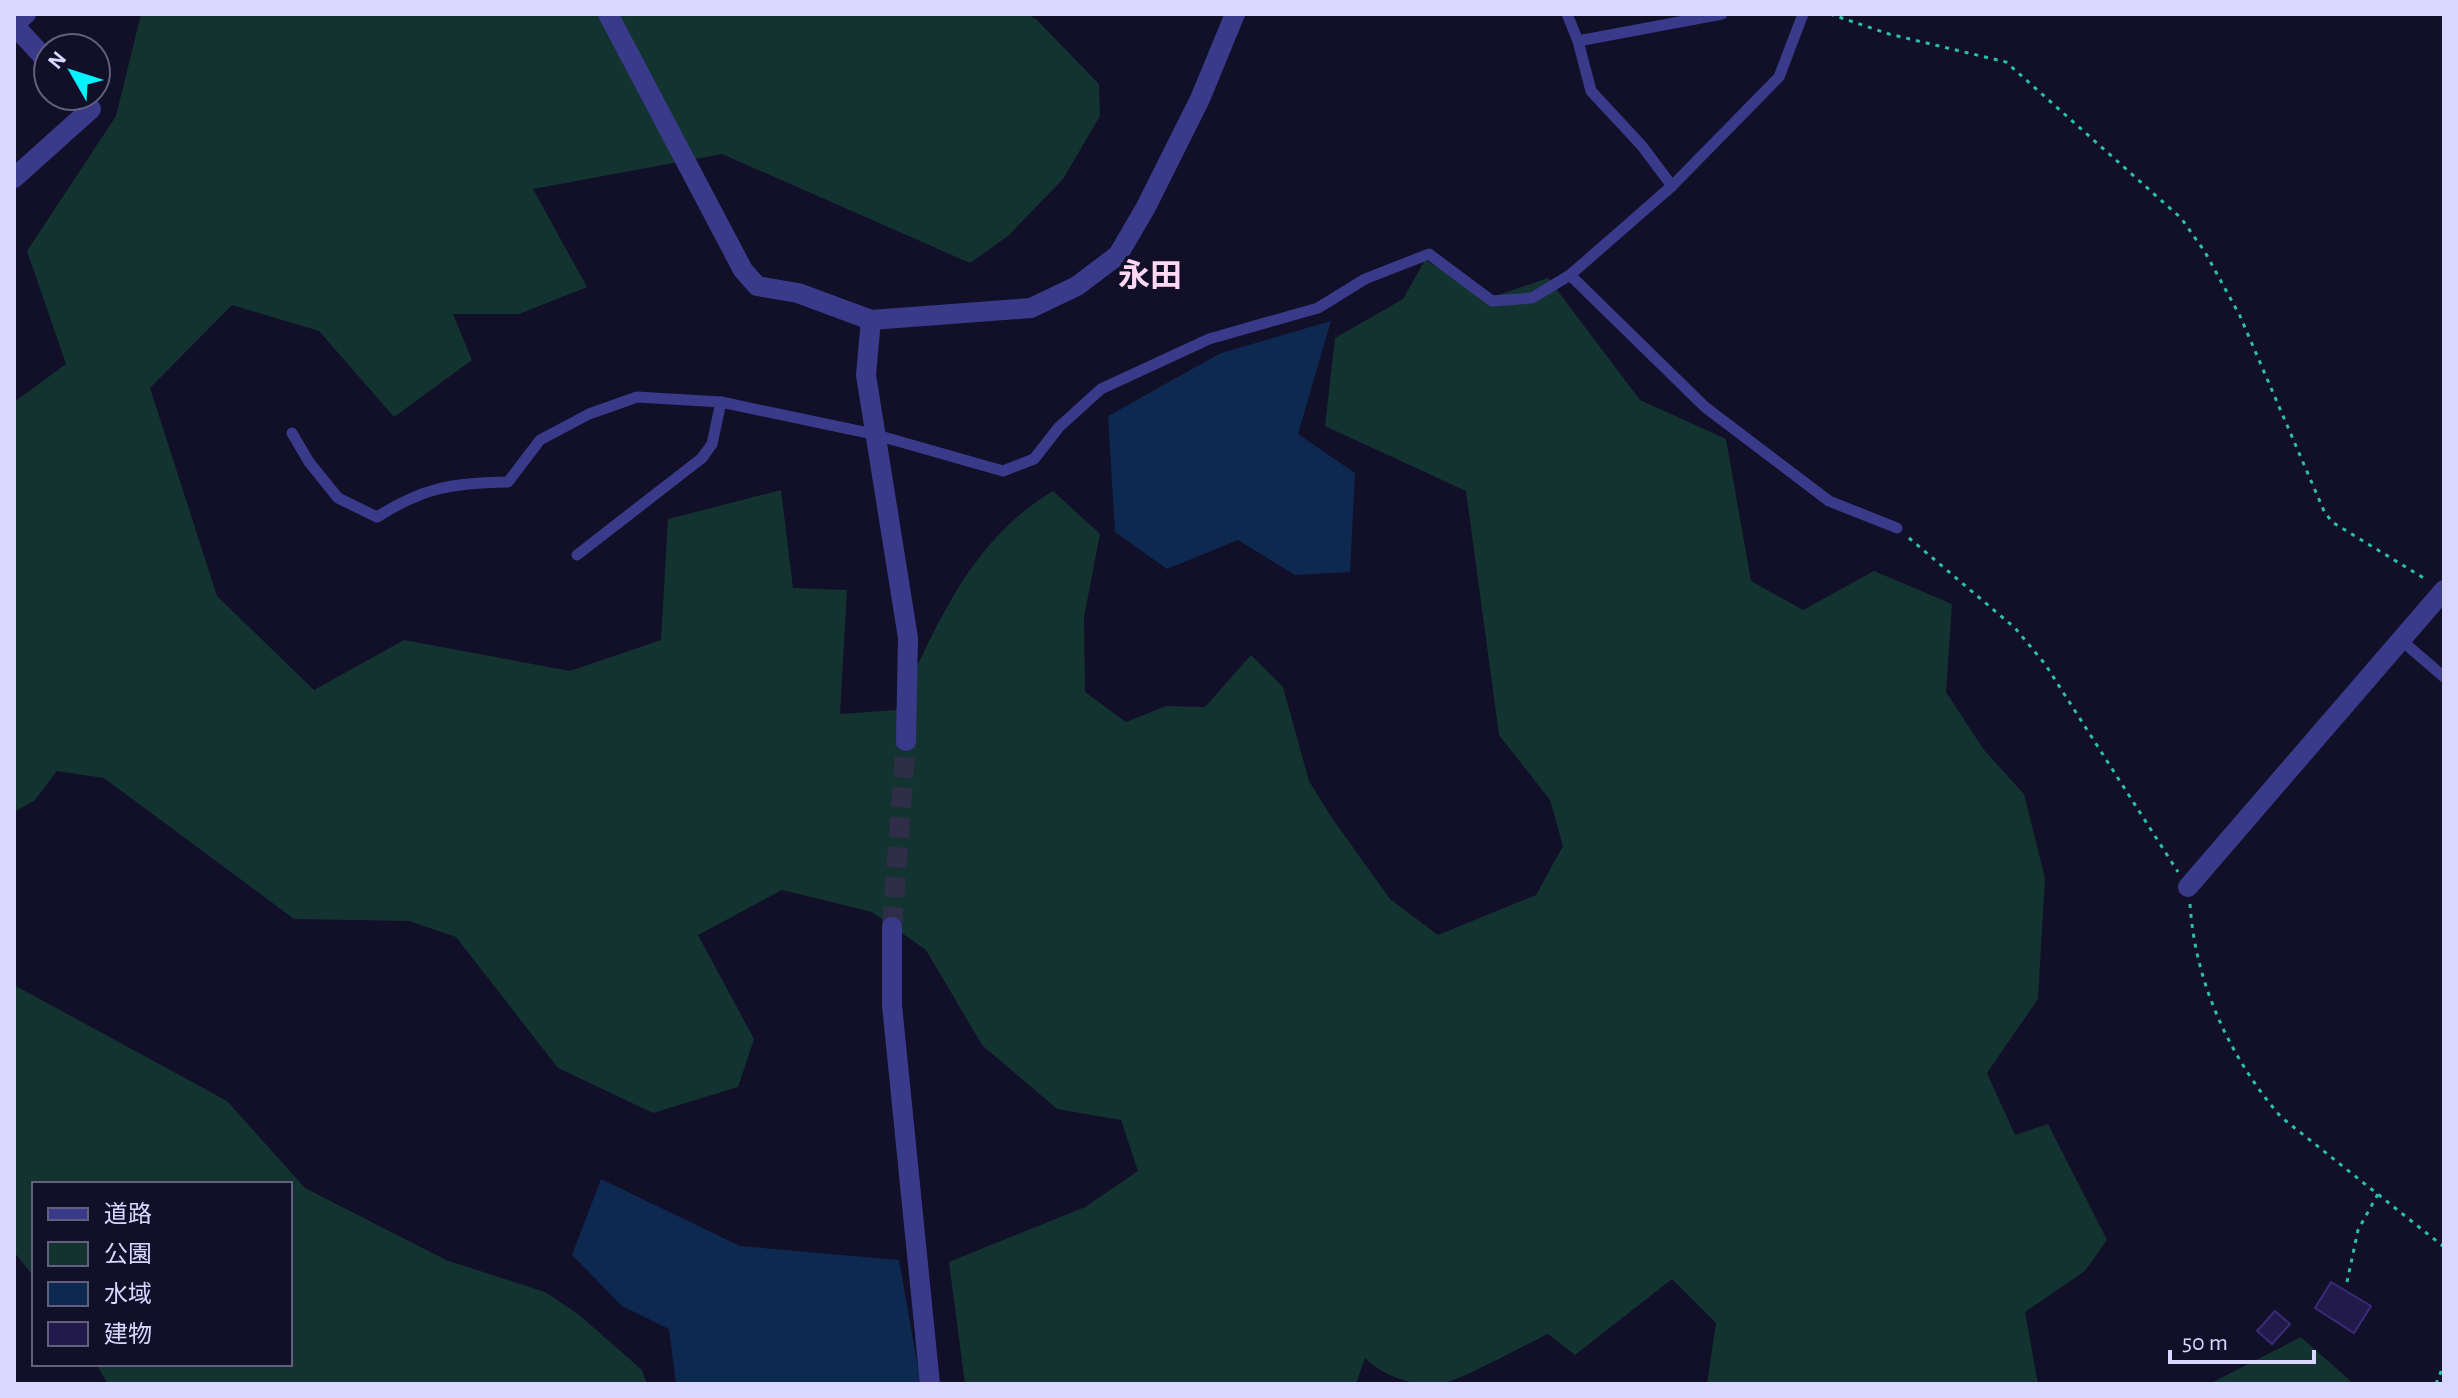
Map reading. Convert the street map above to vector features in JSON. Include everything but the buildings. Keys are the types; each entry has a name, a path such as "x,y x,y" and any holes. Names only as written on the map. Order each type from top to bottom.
{"street":[{"path":"26,14 14,25 32,45"},
{"path":"608,14 743,270 757,286 798,293 871,320 1031,308 1077,286 1118,255 1146,207 1200,99 1235,14"},
{"path":"14,178 88,112"},
{"path":"871,320 866,375 908,638 906,741"},
{"path":"2188,887 2444,590"},
{"path":"892,927 893,1020 930,1384"}],"lane":[{"path":"1567,14 1578,41 1591,91 1642,146 1672,186"},
{"path":"1578,41 1722,14"},
{"path":"292,433 309,462 338,498 377,517 410,496 452,483 508,482 540,440 589,414 637,397 721,402 873,434 1003,471 1034,459 1059,427 1101,389 1209,339 1318,308 1365,279 1429,254 1492,301 1532,298 1570,275 1672,186 1779,77 1803,14"},
{"path":"1570,275 1705,407 1829,501 1897,528"},
{"path":"577,555 702,458 712,444 721,402"},
{"path":"2401,640 2444,677"}],"path":[{"path":"1830,14 1889,34 2006,62 2181,218 2205,252 2240,316 2324,511 2332,522 2444,590"},
{"path":"1897,528 2015,628 2045,664 2148,831 2188,887 2192,939 2206,988 2243,1070 2281,1117 2444,1247"},
{"path":"2347,1282 2358,1230 2378,1194"},
{"path":"2436,1384 2444,1364"}],"green space":[{"path":"141,14 1028,14 1037,20 1099,84 1100,116 1063,179 1008,236 970,263 722,154 533,189 587,287 519,314 453,314 472,360 394,417 319,331 232,305 150,388 217,596 314,690 404,640 570,671 661,640 668,519 781,490 793,588 847,590 840,714 896,710 942,617 977,560 1024,511 1053,491 1100,534 1084,617 1085,692 1126,722 1166,706 1205,707 1251,655 1283,687 1309,781 1332,818 1390,899 1438,935 1536,895 1563,846 1550,800 1499,735 1466,491 1325,426 1335,338 1403,299 1425,260 1492,297 1548,278 1640,400 1726,439 1751,581 1803,610 1874,571 1952,604 1946,692 1984,750 2024,794 2045,878 2038,999 1987,1073 2015,1135 2048,1124 2107,1240 2085,1271 2025,1312 2038,1384 1707,1384 1716,1323 1672,1279 1575,1355 1548,1334 1440,1384 1420,1384 1400,1379 1380,1370 1365,1358 1356,1384 965,1384 949,1262 1085,1207 1138,1171 1121,1120 1057,1109 982,1045 926,950 872,912 782,890 698,935 754,1039 738,1087 653,1113 558,1068 456,937 409,921 294,919 104,778 57,771 34,801 14,812 14,402 66,364 27,251 116,116"},
{"path":"14,985 227,1101 305,1188 446,1260 545,1292 578,1314 642,1370 647,1384 108,1384 97,1366 292,1366 292,1182 32,1182 32,1274 14,1252"},
{"path":"2301,1337 2354,1384 2209,1384"}],"water":[{"path":"1331,321 1298,434 1355,473 1350,572 1295,575 1238,540 1167,569 1115,532 1108,416 1221,353"},
{"path":"601,1179 740,1246 899,1260 921,1384 676,1384 669,1329 622,1306 572,1255"}],"tunnel":[{"path":"892,927 906,741"}],"district":[{"name":"永田","path":"1150,276"}]}
